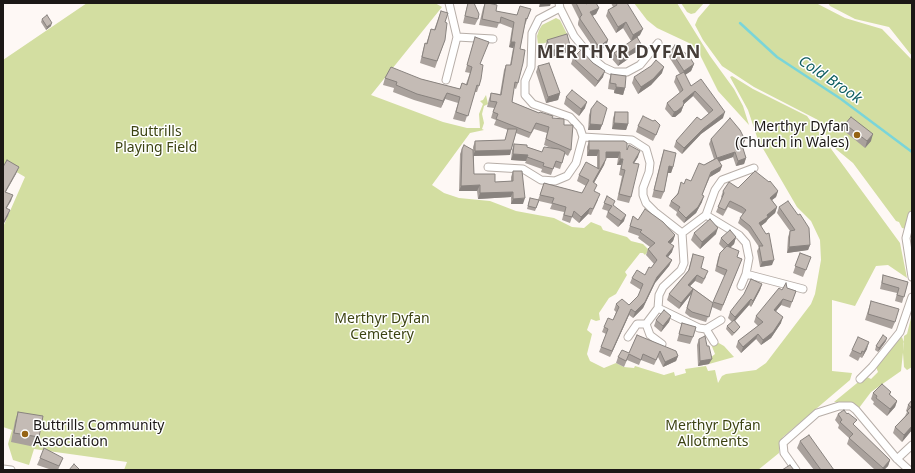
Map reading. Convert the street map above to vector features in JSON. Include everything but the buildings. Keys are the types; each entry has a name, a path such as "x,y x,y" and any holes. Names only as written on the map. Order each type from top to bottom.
{"street":[{"path":"446,80 457,37 449,3"},
{"path":"488,167 523,169 541,180 555,181 567,176 576,163 583,137 580,128 570,117 533,104 525,95 525,81 531,67 532,33 539,19 560,5 574,36 591,57 603,67 614,72 627,72 640,65 658,43"},
{"path":"457,37 493,39"},
{"path":"583,137 632,140 638,142 646,149 650,164 650,172 643,188 643,195 646,203 682,233 684,263 681,270 663,287 659,295 658,308 646,324"},
{"path":"682,233 706,215 715,190 722,180 754,168"},
{"path":"706,215 739,235 746,243 749,258 746,274 741,286"},
{"path":"912,215 906,238 912,277"},
{"path":"746,274 803,289"},
{"path":"860,379 872,367 900,332 912,297"},
{"path":"658,308 686,323 706,329 714,342"},
{"path":"706,329 722,320"},
{"path":"628,337 637,324 646,324"},
{"path":"646,324 650,335 662,344"},
{"path":"796,470 784,453 783,443 817,413 839,406 851,406 897,459 909,470"},
{"path":"897,459 912,445"},
{"path":"3,469 11,470"}],"green space":[{"path":"87,3 435,3 442,7 371,95 443,122 467,128 480,128 479,114 483,104 480,101 483,100 486,95 488,104 484,106 482,114 484,123 482,129 484,130 470,133 432,185 444,193 459,198 490,201 516,211 554,218 572,227 584,228 591,222 601,226 603,230 627,237 631,241 643,244 649,250 645,255 640,253 625,272 627,275 616,294 609,298 599,313 600,320 596,321 591,319 587,330 592,334 587,354 590,361 604,368 616,363 624,367 634,368 635,366 664,375 674,372 675,376 686,373 685,369 706,366 708,371 715,370 718,383 722,376 726,374 756,370 766,363 811,304 815,294 821,260 820,240 811,221 797,207 758,140 748,110 730,77 732,76 753,89 807,116 900,243 907,278 888,265 876,266 855,306 832,300 832,371 852,373 850,380 783,437 779,445 779,453 758,470 124,470 127,462 34,449 29,465 13,460 8,444 12,430 3,427 3,227 25,177 3,164 3,60"},
{"path":"634,3 677,3 710,56 734,89 743,106 749,125 718,91 700,55 689,43 657,28 647,20"},
{"path":"681,3 704,3 695,13 691,14 687,12"},
{"path":"816,3 845,18 882,29 912,60 912,207 906,229 902,228 899,222 896,221 853,163 831,145 818,120 754,87 722,66 703,40 695,25 698,18 710,4"},
{"path":"828,3 912,3 912,56 889,27 855,19 830,6"},
{"path":"556,18 560,20 568,36 538,45 537,36 542,25"},
{"path":"912,314 912,367 907,370 904,367 904,336 907,334"},
{"path":"902,337 904,343 901,371 871,392 859,408 854,404 846,402 834,402 862,379 867,377 871,379 878,372 876,367 898,339"},
{"path":"717,342 724,346 734,357 709,364 709,359 715,354 711,344"}],"waterway":[{"name":"Cold Brook","path":"740,23 777,57 841,99 912,152"}],"place":[{"name":"Merthyr Dyfan (Church in Wales)","path":"857,135"},
{"name":"Buttrills Community Association","path":"25,434"}],"district":[{"name":"MERTHYR DYFAN","path":"619,53"}],"park label":[{"name":"Buttrills Playing Field","path":"156,140"},
{"name":"Merthyr Dyfan Cemetery","path":"382,328"},
{"name":"Merthyr Dyfan Allotments","path":"713,434"}]}
